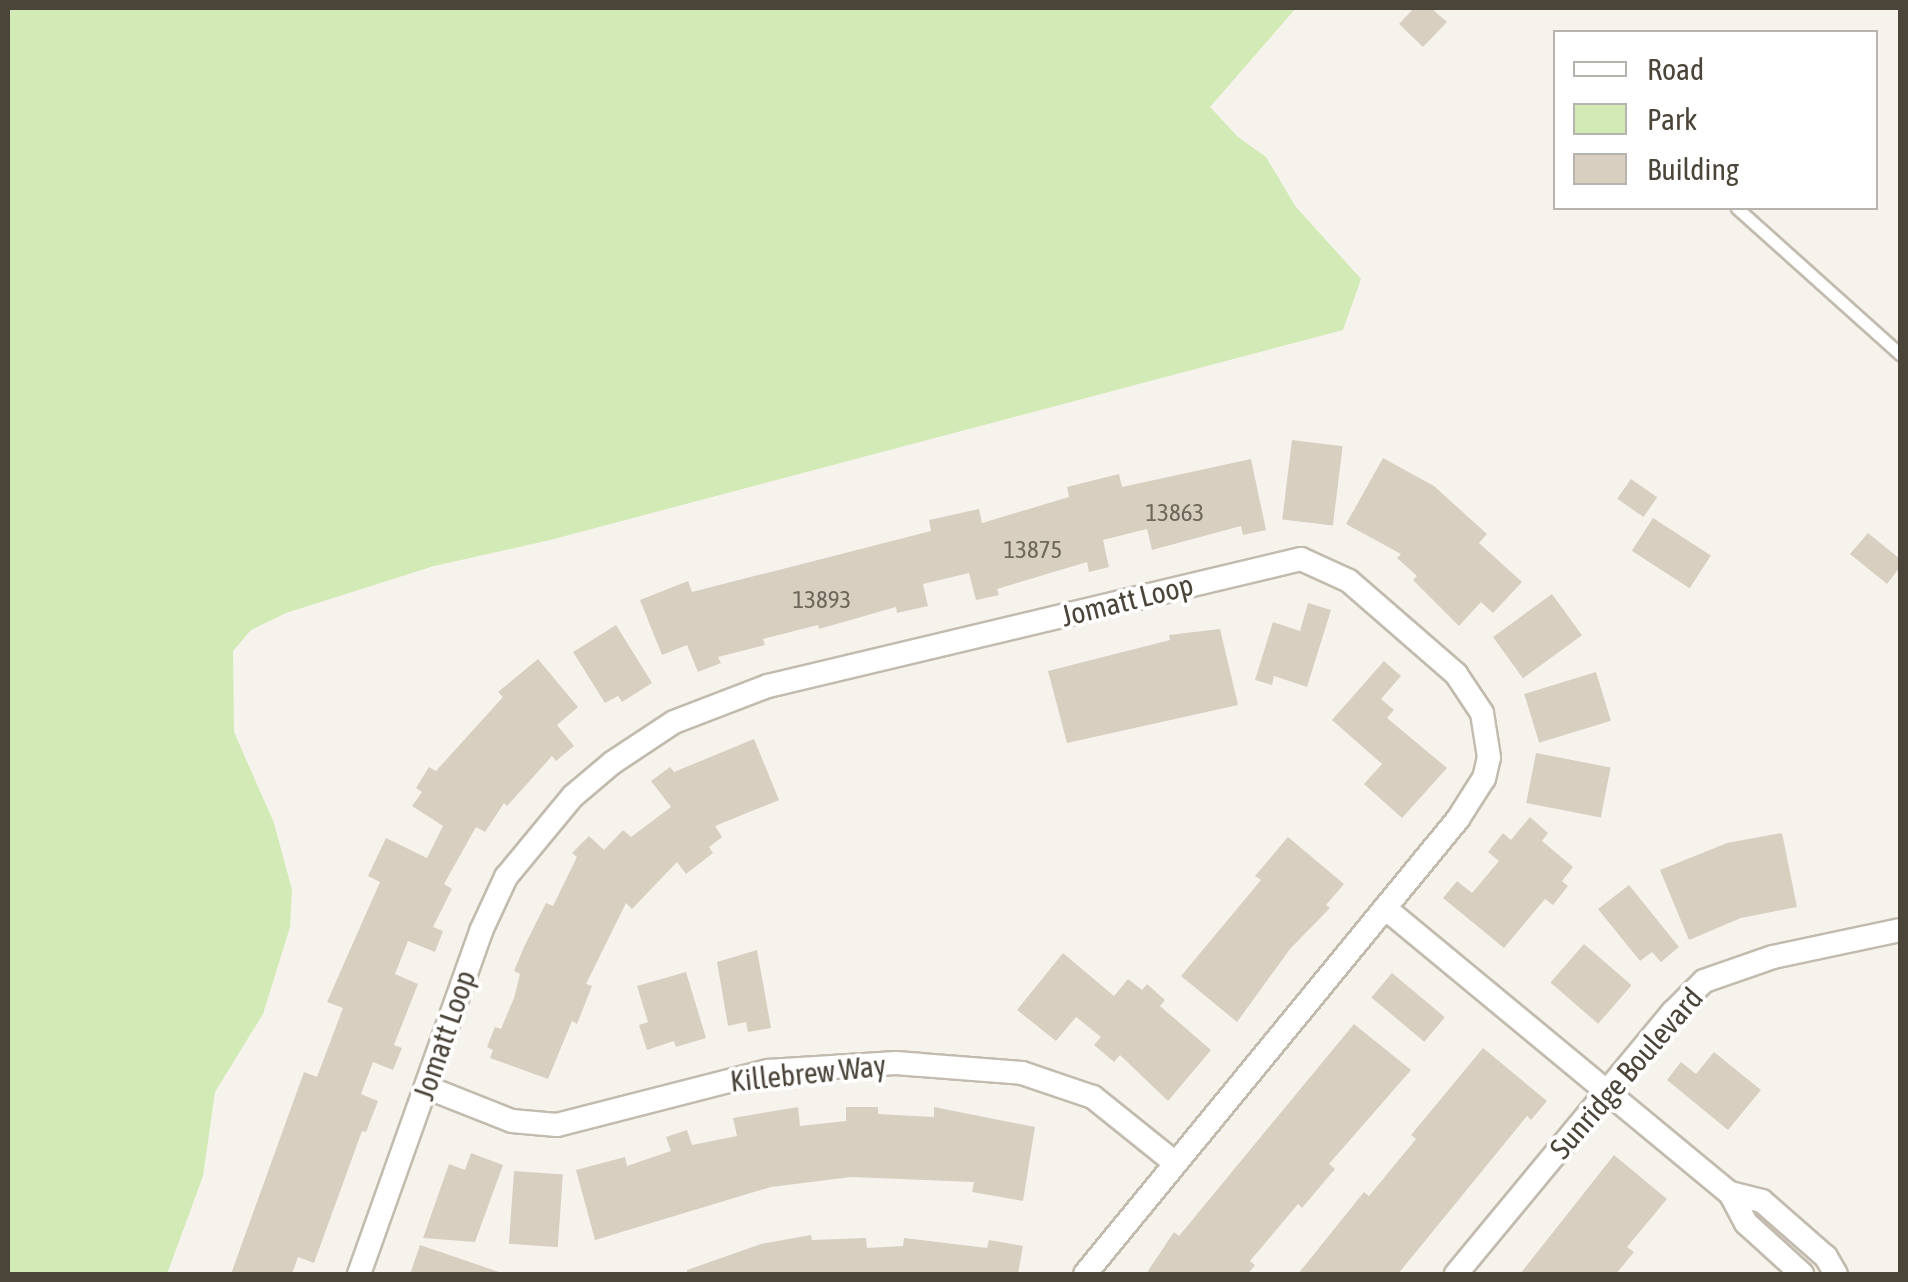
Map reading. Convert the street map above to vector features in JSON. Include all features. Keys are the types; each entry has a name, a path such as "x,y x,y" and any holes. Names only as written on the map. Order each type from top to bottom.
{"street":[{"name":"Jomatt Loop","path":"359,1274 481,931 506,877 573,796 646,739 704,708 768,686 1300,559 1349,581 1456,674 1482,713 1488,757 1477,794 1085,1274"},
{"path":"1385,908 1730,1192 1762,1201 1826,1257 1836,1274"},
{"name":"Sunridge Boulevard","path":"1456,1274 1704,981 1773,956 1900,930"},
{"name":"Killebrew Way","path":"426,1087 512,1120 557,1125 768,1071 896,1062 1022,1073 1092,1097 1174,1164"},
{"path":"1730,1192 1746,1224 1802,1274"}],"lane":[{"path":"1739,210 1899,350"}],"green space":[{"path":"8,8 1296,8 1210,107 1238,137 1266,157 1296,207 1361,279 1343,330 550,540 434,566 286,613 251,630 233,651 234,732 274,823 292,890 290,927 263,1014 215,1092 203,1176 167,1274 8,1274"}],"building":[{"path":"1414,8 1431,8 1447,22 1423,47 1399,24"},
{"path":"1292,440 1343,446 1333,526 1282,519"},
{"path":"1383,458 1434,486 1487,534 1479,543 1522,582 1493,613 1481,602 1459,626 1413,580 1417,576 1397,558 1401,554 1346,524"},
{"path":"1251,459 1266,530 1243,535 1241,526 1152,550 1147,529 1103,540 1109,567 1089,572 1087,562 997,589 999,595 976,600 969,573 923,584 928,606 897,613 896,607 819,629 818,625 763,639 765,645 718,657 721,663 698,672 687,645 662,655 640,600 688,581 692,592 931,531 929,520 979,509 982,523 1069,497 1067,487 1119,474 1122,487"},
{"path":"1631,479 1657,497 1643,517 1617,499"},
{"path":"1653,518 1711,556 1690,588 1632,551"},
{"path":"1868,533 1900,559 1900,567 1887,584 1850,554"},
{"path":"1552,594 1582,635 1523,678 1493,637"},
{"path":"1308,603 1331,610 1307,687 1274,676 1272,685 1255,680 1273,622 1300,631"},
{"path":"616,625 652,683 622,702 618,696 605,703 573,652"},
{"path":"1220,629 1238,705 1067,743 1048,671 1170,640 1169,635"},
{"path":"538,659 578,707 557,725 574,746 556,761 552,756 507,806 504,803 485,832 476,827 444,884 452,889 433,927 443,931 435,952 408,941 395,974 418,984 394,1045 402,1048 393,1070 373,1062 361,1094 378,1101 366,1132 362,1131 314,1263 298,1257 292,1274 231,1274 304,1072 317,1077 343,1008 327,1002 380,882 368,876 386,838 427,858 443,826 412,806 422,792 416,788 429,767 436,771 503,697 498,692"},
{"path":"1384,661 1401,676 1381,699 1394,710 1387,718 1447,768 1402,818 1364,784 1382,764 1332,720"},
{"path":"1596,672 1611,721 1539,743 1524,694"},
{"path":"754,739 779,800 715,826 722,837 709,847 713,853 686,874 677,862 632,909 626,903 586,984 592,986 577,1024 572,1021 548,1079 490,1058 493,1050 487,1047 495,1027 501,1029 514,998 520,974 514,971 546,903 553,906 577,857 572,853 589,836 604,850 623,830 631,837 671,807 651,781 670,767 674,772"},
{"path":"1536,753 1611,768 1601,818 1526,803"},
{"path":"1530,817 1548,833 1542,841 1573,867 1562,881 1568,886 1553,905 1545,899 1504,948 1443,898 1457,881 1472,893 1499,861 1488,852 1503,833 1511,840"},
{"path":"1782,833 1797,907 1741,918 1689,940 1660,870 1727,843"},
{"path":"1288,837 1344,884 1326,905 1330,908 1290,949 1237,1022 1181,976 1261,880 1255,876"},
{"path":"1629,885 1679,947 1661,962 1652,952 1640,961 1598,909"},
{"path":"1584,944 1632,985 1598,1024 1551,982"},
{"path":"757,950 771,1028 748,1032 746,1022 728,1026 717,962"},
{"path":"1063,953 1114,996 1128,979 1142,990 1147,984 1165,1000 1160,1006 1211,1050 1168,1101 1120,1055 1114,1062 1094,1045 1101,1037 1076,1017 1056,1041 1017,1010"},
{"path":"686,972 706,1038 676,1047 674,1041 647,1050 639,1025 648,1022 637,986"},
{"path":"1392,973 1445,1017 1424,1042 1371,998"},
{"path":"1354,1024 1411,1070 1329,1164 1335,1169 1302,1208 1298,1204 1250,1261 1255,1265 1248,1274 1146,1274 1174,1232 1179,1236"},
{"path":"1483,1048 1547,1101 1531,1120 1527,1116 1398,1274 1298,1274 1364,1192 1369,1196 1416,1139 1411,1135"},
{"path":"1714,1052 1761,1090 1728,1130 1667,1080 1681,1062 1696,1074"},
{"path":"798,1107 800,1126 846,1121 846,1107 878,1107 878,1114 934,1117 934,1107 1035,1127 1023,1201 972,1192 974,1182 851,1177 771,1187 595,1240 576,1170 625,1157 627,1166 671,1151 666,1137 687,1130 692,1145 737,1136 733,1118"},
{"path":"471,1153 503,1165 475,1242 423,1238 449,1164 465,1170"},
{"path":"1614,1155 1667,1199 1627,1247 1634,1252 1616,1274 1520,1274"},
{"path":"514,1171 563,1174 558,1247 509,1244"},
{"path":"811,1235 812,1240 866,1238 867,1248 903,1246 904,1238 987,1248 989,1240 1023,1246 1018,1274 687,1274 687,1270 761,1244"},
{"path":"420,1245 499,1272 410,1274"}]}
